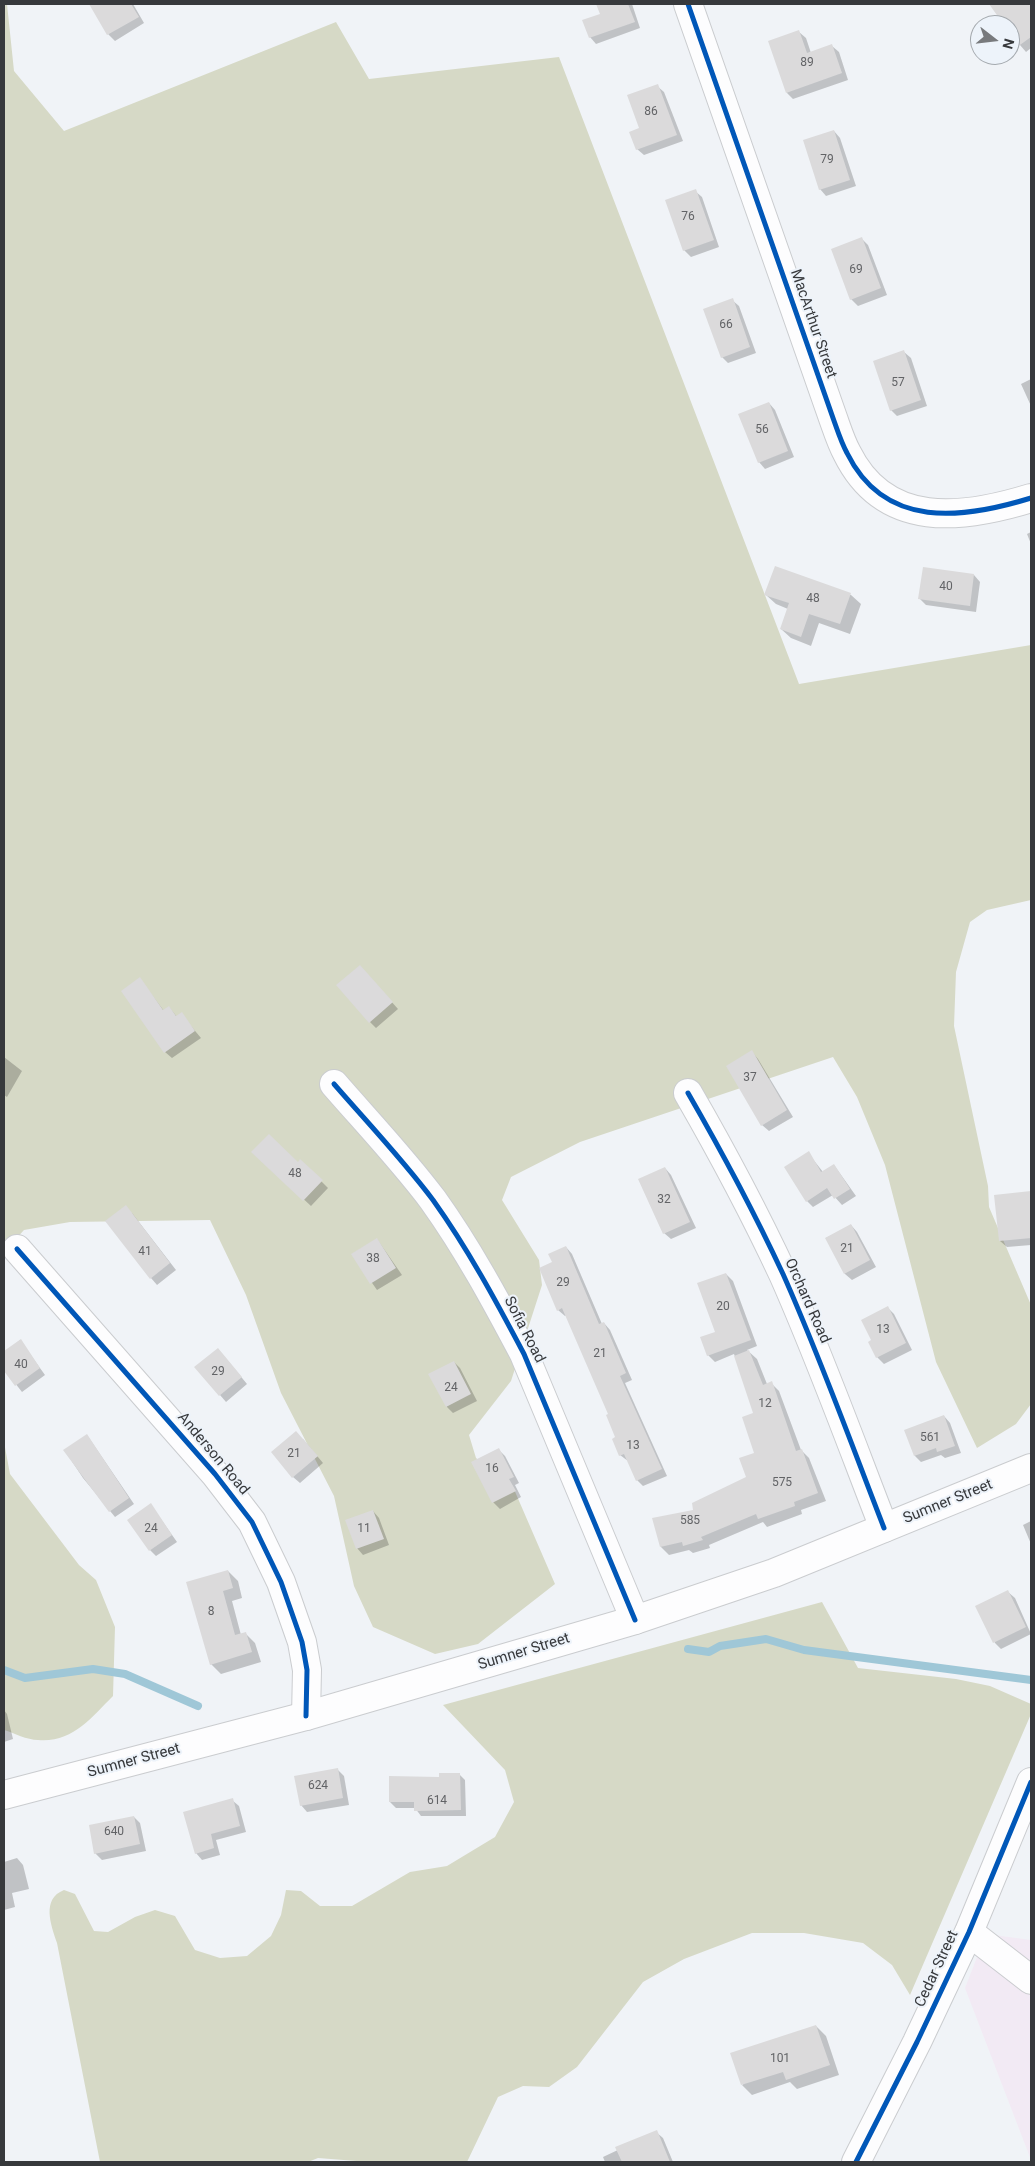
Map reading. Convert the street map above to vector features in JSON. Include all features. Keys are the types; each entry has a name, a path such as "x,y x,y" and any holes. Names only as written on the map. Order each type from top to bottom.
{"street":[{"name":"MacArthur Street","path":"688,4 833,418 854,465 868,482 890,501 918,511 952,515 972,513 1031,498"},
{"name":"Sofia Road","path":"334,1084 432,1199 498,1306 524,1354 635,1620"},
{"name":"Orchard Road","path":"688,1093 725,1157 783,1274 815,1349 884,1528"},
{"name":"Anderson Road","path":"17,1249 215,1474 252,1522 282,1582 302,1642 307,1670 306,1716"},
{"name":"Sumner Street","path":"4,1795 306,1716 635,1620 774,1573 1031,1468"},
{"name":"Cedar Street","path":"842,2162 861,2151 917,2042 969,1932 1031,1782"},
{"path":"969,1932 1031,1980"}],"shaded area":[{"path":"986,1934 1031,1940 1031,2160 965,1988"}],"green space":[{"path":"4,4 7,4 14,71 64,131 336,22 369,79 559,57 799,684 1031,645 1031,900 987,910 970,922 956,972 954,1026 988,1186 989,1207 1031,1305 1031,1404 1016,1424 977,1448 936,1362 885,1165 857,1097 833,1057 580,1142 511,1177 502,1200 539,1260 542,1285 511,1381 469,1435 476,1458 513,1487 555,1584 478,1644 435,1654 373,1627 354,1586 334,1496 281,1393 246,1295 210,1220 70,1222 24,1230 4,1252"},
{"path":"4,1442 10,1474 79,1565 96,1580 115,1627 113,1696 80,1727 71,1733 50,1740 29,1739 4,1730"},
{"path":"822,1602 858,1668 956,1679 990,1686 1031,1704 1031,1714 910,1995 892,1965 863,1943 804,1933 752,1933 684,1959 643,1982 577,2067 549,2087 523,2086 498,2097 467,2162 369,2162 318,2158 308,2162 100,2162 57,1943 52,1928 50,1906 57,1894 64,1890 75,1894 94,1931 108,1932 135,1917 155,1910 175,1916 195,1950 220,1958 247,1956 271,1936 281,1915 286,1890 301,1891 320,1906 352,1906 410,1872 447,1866 495,1837 514,1802 505,1770 443,1705"}],"building":[{"path":"89,4 131,4 139,17 107,35"},
{"path":"596,4 628,4 635,22 589,38 582,20 600,14"},
{"path":"989,4 1031,4 1031,37 1020,45 1020,15 997,15"},
{"path":"799,30 807,53 832,44 842,73 786,93 768,41"},
{"path":"658,84 677,135 636,150 629,132 639,128 627,95"},
{"path":"834,130 850,180 819,190 803,140"},
{"path":"696,189 714,240 683,251 665,200"},
{"path":"862,237 881,288 850,300 831,249"},
{"path":"733,298 750,347 721,358 703,309"},
{"path":"904,350 921,400 890,411 873,361"},
{"path":"769,402 788,451 758,463 738,414"},
{"path":"775,566 851,593 840,624 809,614 801,637 780,629 789,603 764,595"},
{"path":"923,567 974,574 970,606 918,599"},
{"path":"360,965 393,1002 369,1023 336,985"},
{"path":"140,977 163,1010 169,1006 176,1016 182,1012 195,1031 164,1053 121,991"},
{"path":"752,1050 787,1110 761,1126 726,1066"},
{"path":"269,1134 298,1162 300,1159 323,1180 303,1201 251,1152"},
{"path":"809,1151 821,1172 834,1164 850,1189 834,1199 827,1188 806,1202 784,1167"},
{"path":"665,1167 690,1222 663,1234 638,1179"},
{"path":"1031,1191 1031,1238 999,1241 994,1195"},
{"path":"126,1205 170,1263 150,1279 105,1221"},
{"path":"851,1224 870,1260 844,1274 825,1238"},
{"path":"377,1238 396,1268 370,1284 351,1254"},
{"path":"566,1246 599,1324 604,1322 626,1373 620,1376 662,1469 636,1481 624,1454 619,1456 612,1439 615,1437 606,1415 608,1414 562,1308 557,1311 539,1268 552,1262 548,1254"},
{"path":"726,1273 751,1340 707,1356 700,1337 715,1332 697,1283"},
{"path":"888,1306 906,1343 876,1358 868,1342 871,1340 861,1320"},
{"path":"21,1339 40,1368 15,1386 4,1371 4,1351"},
{"path":"218,1348 242,1377 219,1396 194,1367"},
{"path":"749,1350 763,1385 772,1381 796,1451 802,1449 818,1493 794,1502 795,1506 758,1519 756,1514 701,1537 703,1540 683,1546 682,1542 660,1547 652,1518 693,1510 692,1503 746,1477 739,1458 754,1453 742,1417 753,1413 734,1356"},
{"path":"454,1361 471,1394 446,1407 428,1374"},
{"path":"944,1415 955,1446 937,1452 936,1448 914,1456 904,1430"},
{"path":"296,1431 318,1456 292,1478 271,1452"},
{"path":"87,1434 129,1498 109,1512 63,1450"},
{"path":"499,1448 514,1477 509,1479 516,1491 492,1503 471,1462"},
{"path":"151,1503 172,1535 149,1551 127,1520"},
{"path":"373,1510 384,1539 356,1549 345,1520"},
{"path":"228,1570 233,1588 223,1591 235,1635 246,1632 252,1652 210,1665 186,1582"},
{"path":"1008,1590 1026,1627 993,1643 975,1606"},
{"path":"338,1768 343,1798 300,1806 294,1776"},
{"path":"439,1773 460,1773 461,1810 414,1811 414,1802 389,1802 389,1776 439,1777"},
{"path":"233,1798 240,1826 211,1834 214,1848 195,1854 183,1812"},
{"path":"134,1816 140,1844 94,1854 89,1825"},
{"path":"816,2025 830,2065 786,2080 783,2072 741,2085 730,2053"},
{"path":"657,2130 670,2162 622,2162 615,2147"}],"waterway":[{"path":"688,1649 709,1652 720,1646 766,1639 804,1650 1031,1680"},
{"path":"4,1670 25,1678 93,1669 125,1674 198,1706"}],"cycle path":[{"path":"688,4 839,436 863,478 882,495 904,507 928,512 979,511 1031,498"},
{"path":"334,1084 433,1200 470,1256 492,1295 524,1354 635,1620"},
{"path":"688,1093 761,1228 797,1305 884,1528"},
{"path":"17,1249 215,1474 252,1522 281,1582 302,1642 307,1670 306,1716"},
{"path":"856,2162 917,2042 969,1932 1031,1782"}]}
